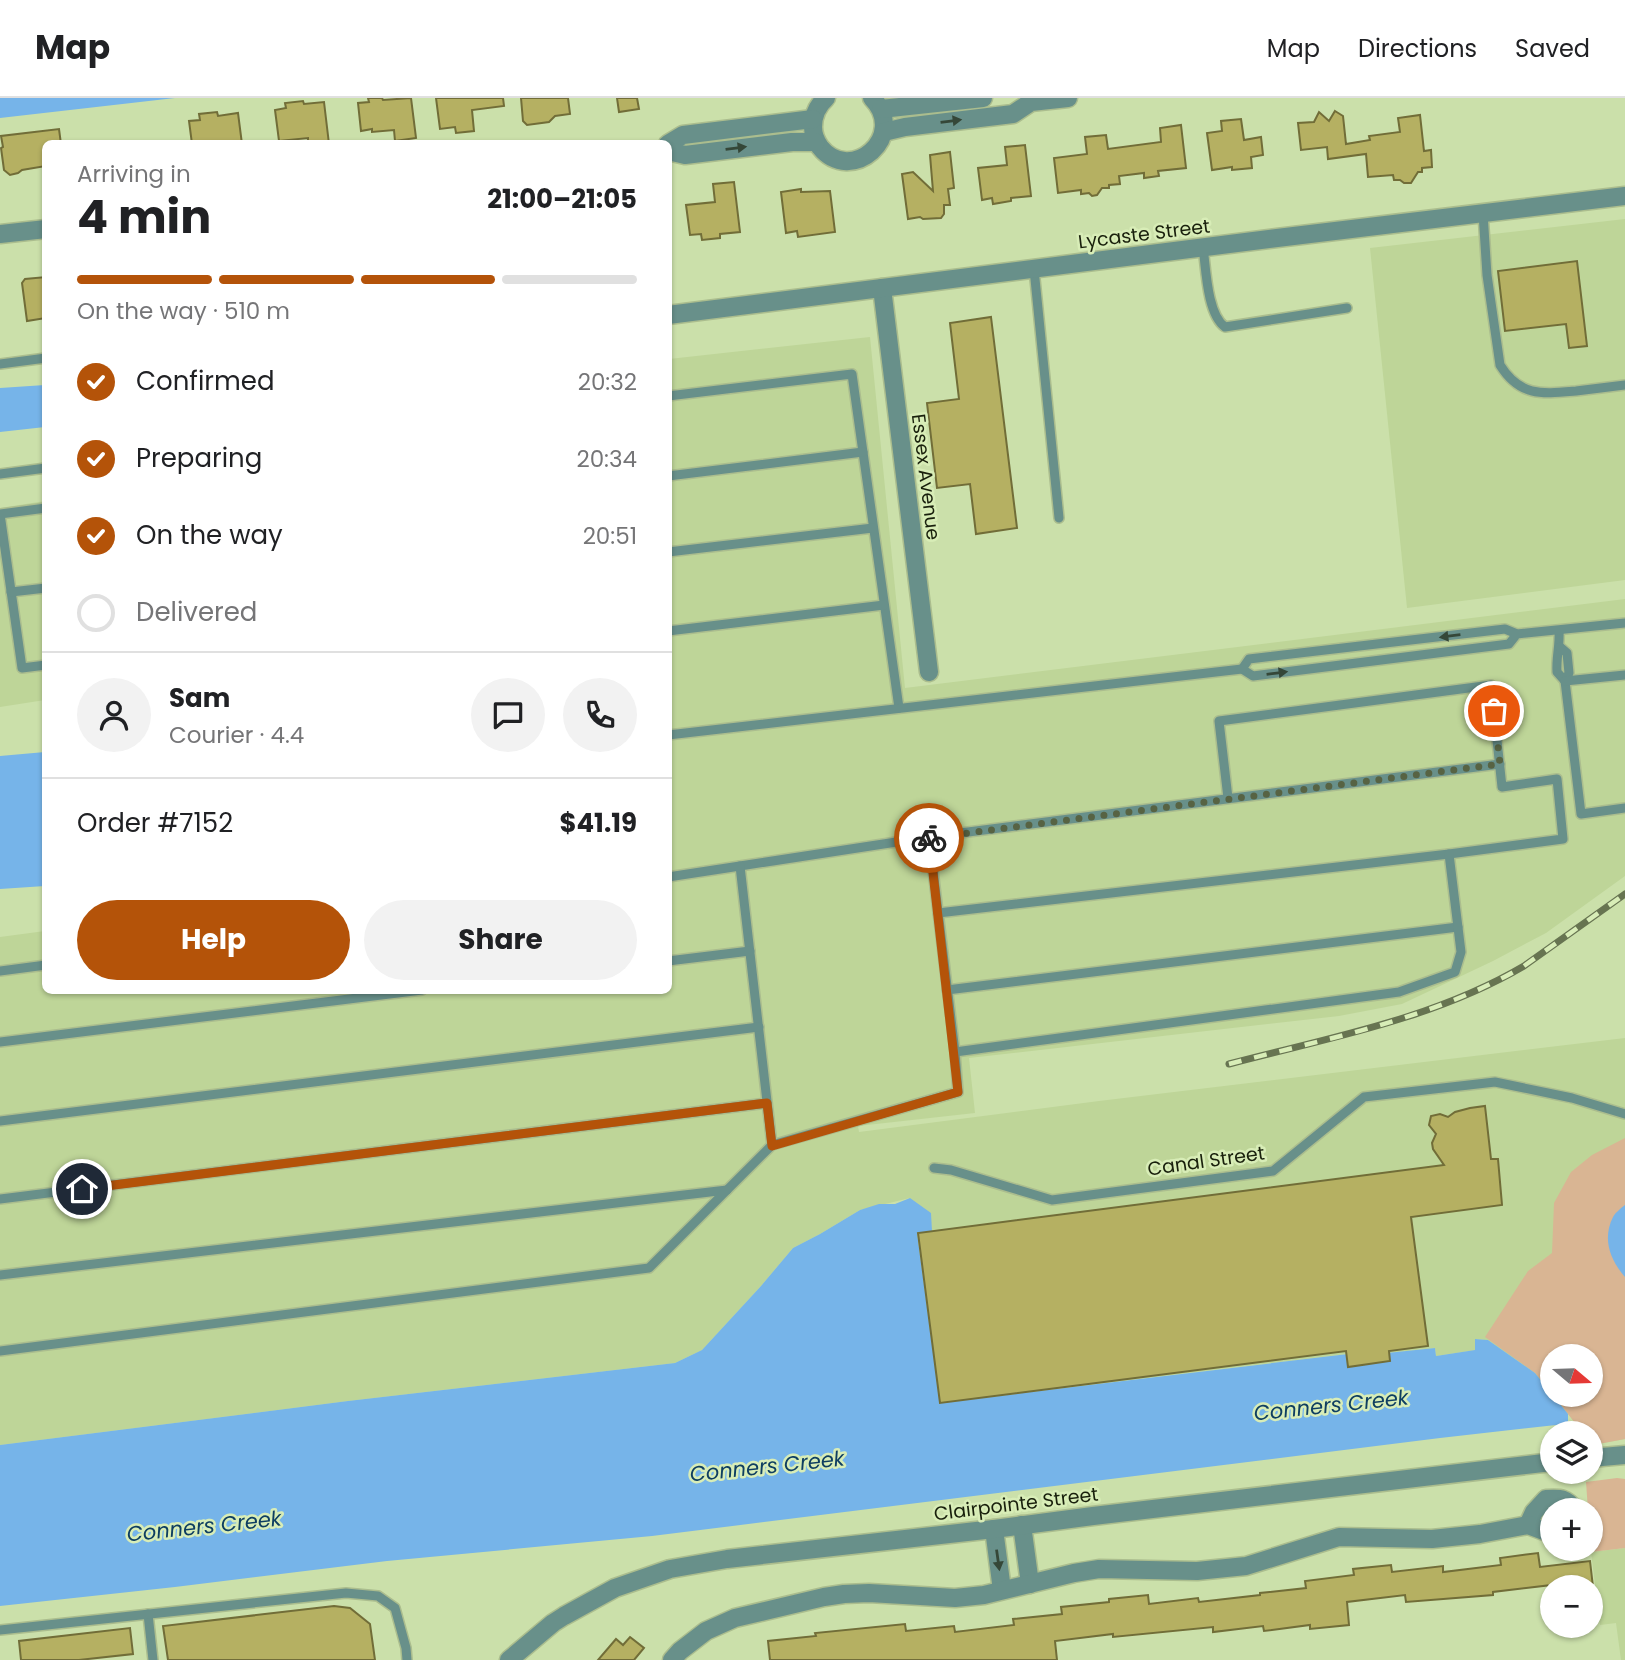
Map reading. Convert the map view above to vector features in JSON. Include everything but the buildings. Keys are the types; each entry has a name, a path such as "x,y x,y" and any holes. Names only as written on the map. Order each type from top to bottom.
{"street":[{"path":"826,98 820,103 813,118 816,142 832,158 849,161 866,156 876,148 884,132 884,120 876,104 983,98"},
{"path":"884,132 1013,114 1025,100 1068,98"},
{"path":"672,142 683,135 813,118"},
{"path":"672,152 685,155 792,142 816,142"},
{"name":"Lycaste Street","path":"672,314 1625,196"},
{"path":"0,234 42,229"},
{"name":"Essex Avenue","path":"882,288 929,672"},
{"path":"1603,1457 1625,1455"},
{"name":"Clairpointe Street","path":"509,1660 564,1615 615,1588 670,1569 727,1559 994,1530 1540,1463"},
{"path":"1528,1525 1540,1506"},
{"path":"1022,1525 1030,1584"},
{"path":"672,1660 706,1631 735,1618 824,1597 869,1593 955,1598 984,1595 1099,1569 1196,1571 1246,1566 1339,1537 1432,1539 1528,1525 1540,1530"},
{"path":"994,1530 1002,1590"}],"lane":[{"path":"1483,213 1487,275 1500,365 1507,377 1524,389 1545,394 1625,385"},
{"path":"1203,247 1211,302 1218,322 1225,327 1347,308"},
{"path":"1034,269 1059,518"},
{"path":"0,364 42,359"},
{"path":"672,396 852,374 899,708"},
{"path":"672,476 863,452"},
{"path":"0,474 42,469"},
{"path":"42,509 0,514 22,668 42,666"},
{"path":"672,552 873,528"},
{"path":"11,593 42,589"},
{"path":"672,631 884,605"},
{"path":"1242,669 1249,659 1505,629 1517,634 1625,623"},
{"path":"1559,631 1560,647 1567,653 1569,673 1565,681 1581,814 1625,808"},
{"path":"672,735 1242,669 1253,676 1509,644 1517,634"},
{"path":"1565,681 1625,675"},
{"path":"938,913 1563,839 1557,779 1502,787 1490,685 1219,721 1228,799"},
{"path":"672,876 929,837 1500,764"},
{"path":"0,1351 649,1268 772,1146 958,1092 929,837"},
{"path":"955,1052 1399,992 1455,972 1461,952 1449,854"},
{"path":"740,866 772,1146"},
{"path":"947,990 1458,928"},
{"path":"672,961 750,951"},
{"path":"0,971 42,966"},
{"path":"0,1042 390,994"},
{"path":"0,1121 759,1027"},
{"name":"Canal Street","path":"934,1168 951,1170 1052,1200 1273,1171 1364,1097 1495,1082 1572,1098 1625,1114"},
{"path":"0,1199 767,1103"},
{"path":"0,1275 727,1190"},
{"path":"0,1630 346,1593 378,1596 395,1608 407,1660"},
{"path":"148,1614 153,1660"}],"shaded area":[{"path":"1625,219 1625,580 1407,608 1370,248"},
{"path":"870,337 905,688 1625,599 1625,876 1546,933 1402,1004 1339,1016 969,1058 975,1113 858,1126 859,1132 1625,1038 1625,1439 1603,1443 1603,1421 1574,1421 1562,1407 1603,1407 1603,1344 1540,1344 1540,1379 1488,1340 1475,1339 1476,1350 1436,1356 1435,1348 1347,1354 940,1403 910,1198 860,1210 793,1248 702,1350 675,1363 0,1445 0,937 42,931 42,994 672,994 672,359"},
{"path":"42,501 42,700 0,707 0,508"},
{"path":"1625,1138 1625,1439 1603,1443 1603,1421 1574,1421 1562,1407 1603,1407 1603,1344 1540,1344 1540,1379 1485,1337 1528,1271 1552,1253 1554,1203 1571,1172 1592,1155"},
{"path":"1625,1479 1625,1548 1603,1551 1603,1498 1587,1498 1586,1484 1603,1484 1603,1480"},
{"path":"1625,1548 1625,1660 1621,1660 1616,1623 1603,1625 1603,1575 1594,1575 1592,1561 1603,1561 1603,1551"}],"water":[{"path":"0,98 175,98 0,118"},
{"path":"42,385 42,427 0,432 0,388"},
{"path":"42,752 42,886 0,889 0,756"},
{"name":"Conners Creek","path":"910,1198 931,1213 932,1231 917,1233 940,1403 1348,1354 1435,1348 1436,1356 1475,1350 1475,1339 1488,1340 1535,1373 1540,1379 1540,1407 1562,1407 1568,1414 1568,1421 1540,1421 1540,1427 652,1536 387,1561 0,1606 0,1445 675,1363 702,1350 793,1248 860,1210 879,1204 895,1204"},
{"path":"1625,1205 1625,1277 1615,1264 1609,1249 1608,1233 1613,1217"}],"railway":[{"path":"1229,1064 1342,1036 1454,1000 1524,966 1625,894"}],"way so far":[{"path":"929,838 1500,764 1494,711"}],"route":[{"path":"82,1189 767,1103 772,1146 958,1092 929,838"}]}
